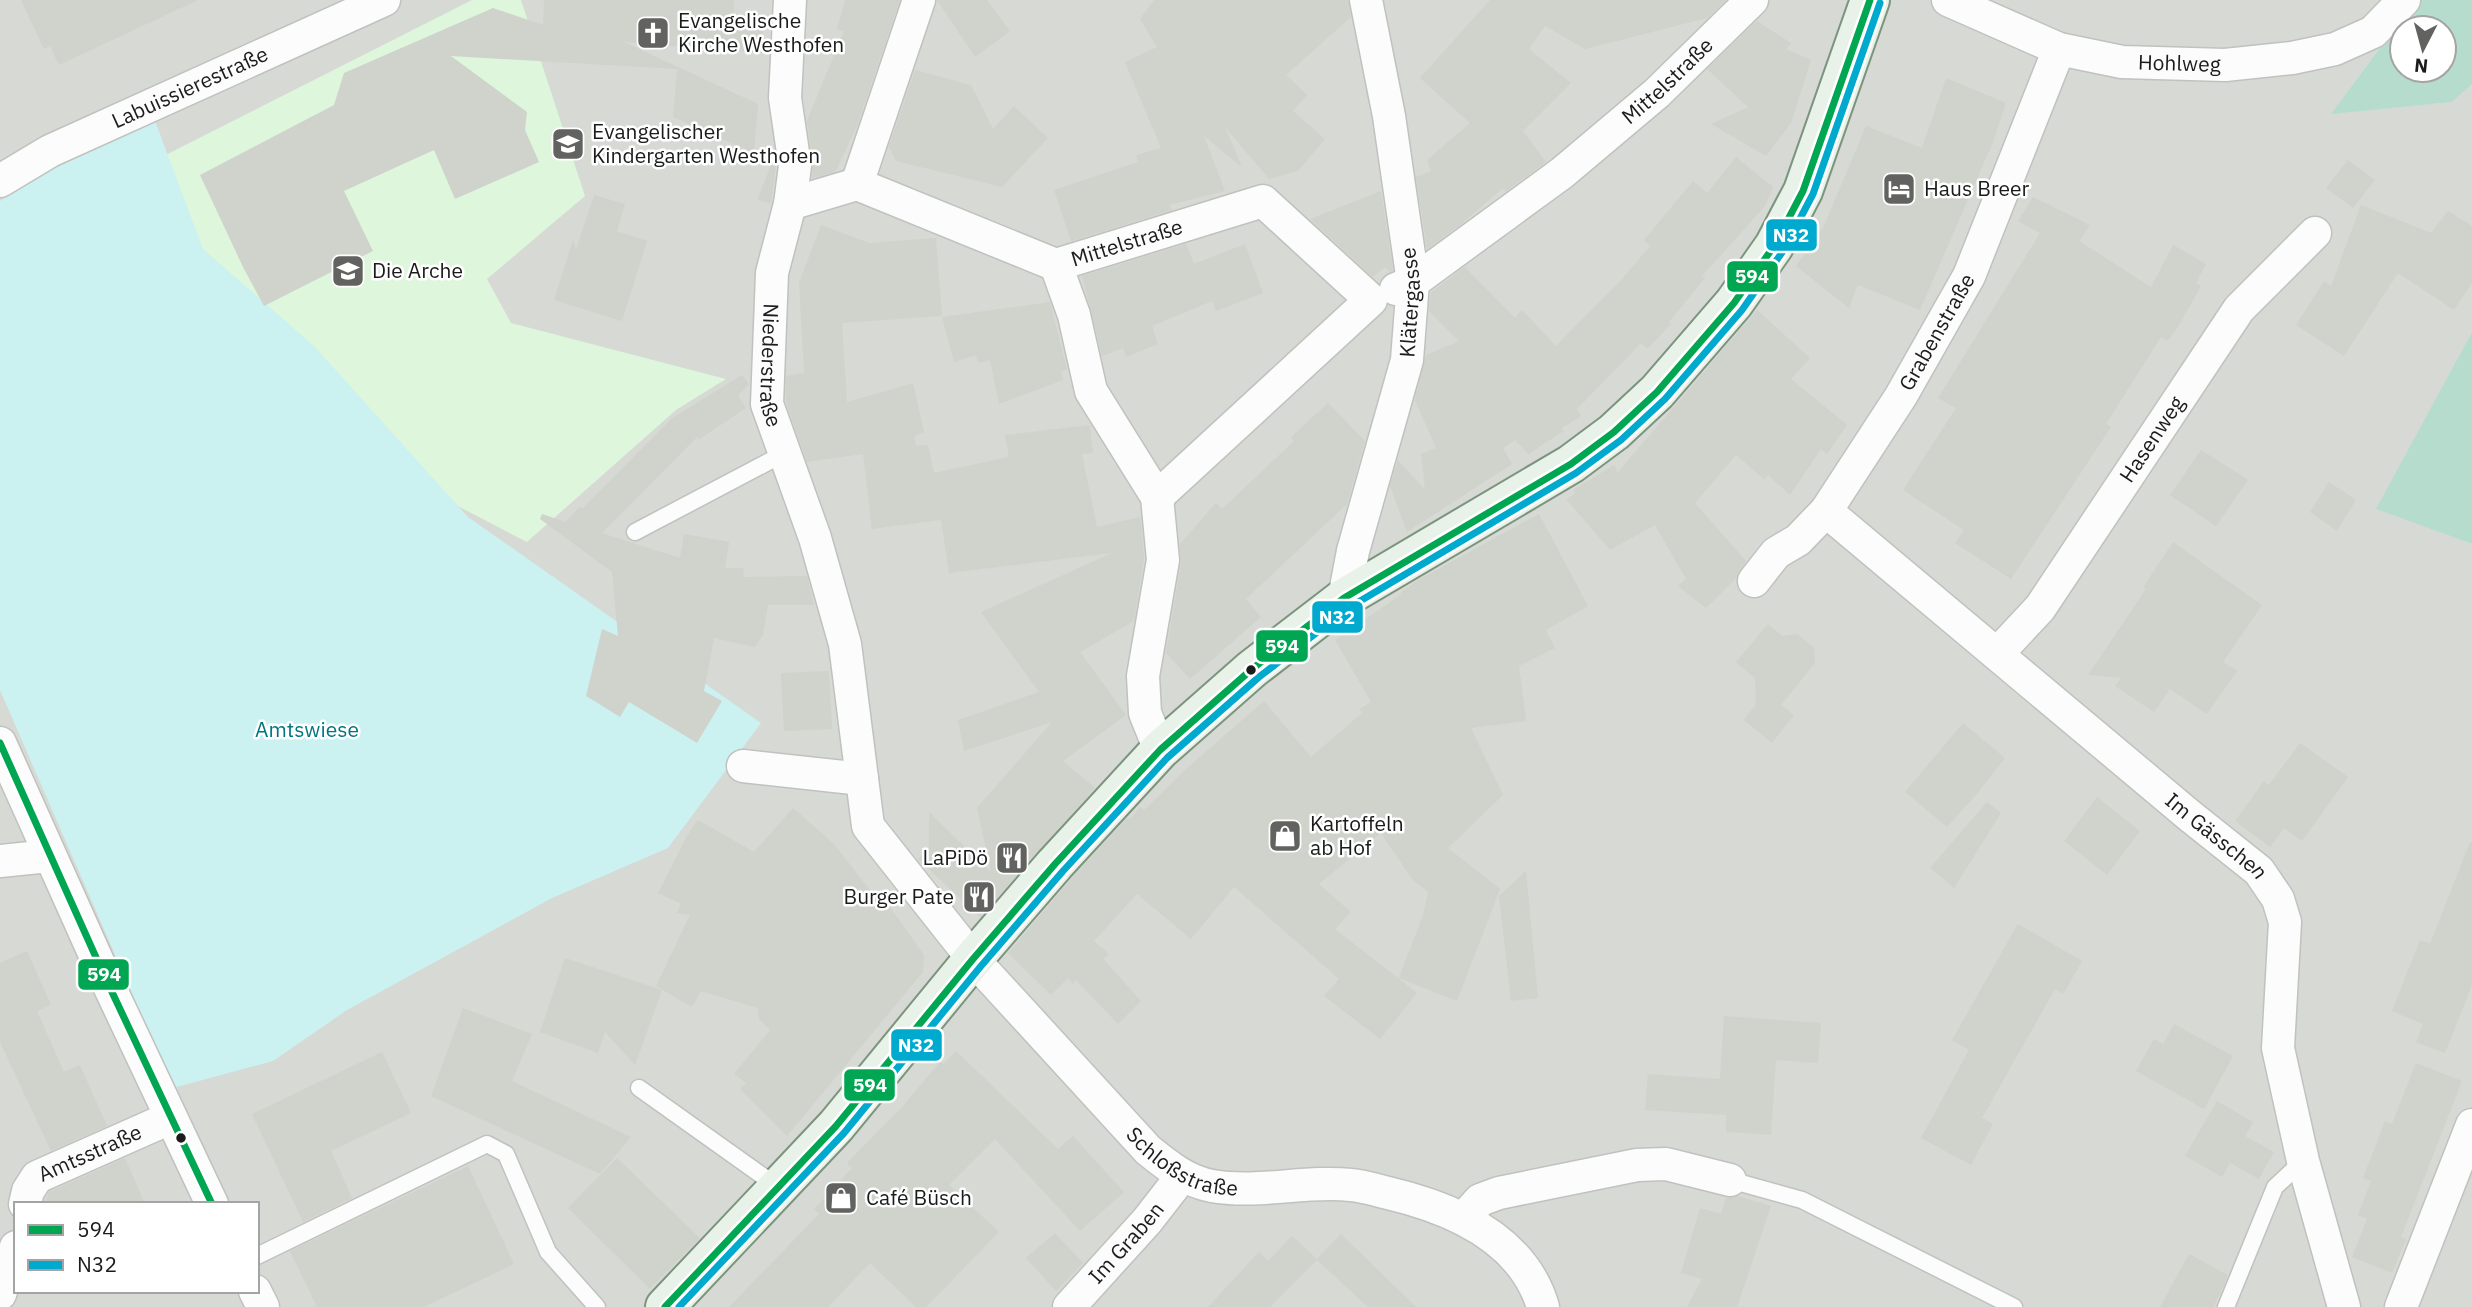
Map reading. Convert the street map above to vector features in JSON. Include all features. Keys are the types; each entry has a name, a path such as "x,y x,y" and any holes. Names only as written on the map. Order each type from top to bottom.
{"street":[{"name":"Labuissierestraße","path":"0,181 50,151 384,0"},
{"name":"Niederstraße","path":"790,0 785,98 794,166 790,204 772,273 767,404 815,538 845,645 868,826 973,959"},
{"path":"790,204 856,184 919,0"},
{"name":"Klätergasse","path":"1344,598 1353,551 1407,360 1413,282 1390,116 1366,0"},
{"name":"Mittelstraße","path":"1157,497 1371,300 1413,282 1562,173 1657,93 1752,0"},
{"path":"665,1307 836,1126 973,959 1055,864 1160,750 1252,668 1344,598 1572,464 1614,432 1657,392 1734,303 1774,246 1803,191 1870,0"},
{"name":"Hohlweg","path":"1948,0 2059,49 2135,63 2225,65 2292,58 2335,49 2373,32 2404,0"},
{"name":"Grabenstraße","path":"1755,581 1776,553 1798,540 1826,511 1901,396 1969,276 2059,49"},
{"name":"Mittelstraße","path":"856,184 1056,265 1263,201 1371,300"},
{"name":"Hasenweg","path":"1998,653 2040,608 2239,309 2315,233"},
{"path":"1056,265 1074,315 1091,391 1157,497 1163,560 1143,676 1145,713 1160,750"},
{"name":"Im Gässchen","path":"1826,511 2259,871 2278,898 2285,922 2278,1048 2303,1161 2344,1307"},
{"path":"0,743 49,856 211,1202"},
{"path":"743,766 862,779"},
{"path":"0,861 49,856"},
{"name":"Schloßstraße","path":"973,959 1148,1150 1182,1176 1212,1185 1244,1188 1352,1185 1425,1201 1464,1218 1503,1244 1521,1262 1540,1296 1543,1307"},
{"name":"Amtsstraße","path":"25,1202 28,1191 37,1177 170,1118"},
{"path":"2401,1307 2472,1125"},
{"path":"1464,1218 1480,1200 1499,1193 1637,1165 1666,1164 1730,1180"},
{"name":"Im Graben","path":"1069,1307 1147,1221 1182,1176"},
{"path":"0,1294 14,1253"}],"lane":[{"path":"635,532 785,453"},
{"path":"639,1088 778,1187"},
{"path":"259,1255 487,1144 506,1154 548,1252 597,1307"},
{"path":"2226,1307 2275,1187 2303,1161"},
{"path":"1730,1180 1802,1200 2014,1307"}],"shaded area":[{"path":"0,0 2414,0 2404,14 2388,14 2388,36 2332,113 2452,102 2472,84 2472,332 2377,509 2472,544 2472,1307 0,1307"},
{"name":"Die Arche","path":"472,0 521,0 585,196 487,279 511,323 726,379 676,410 527,542 394,473 191,262 138,169"},
{"path":"2415,0 2472,0 2472,84 2452,102 2331,114 2388,37 2388,84 2458,84 2458,14 2405,14"},
{"path":"2472,332 2472,544 2376,509"}],"green space":[{"name":"Amtswiese","path":"149,105 203,249 314,346 468,517 761,723 668,848 552,898 347,1010 273,1061 173,1088 0,690 0,201"}],"building":[{"path":"21,0 198,0 59,65 50,46 44,49"},
{"path":"544,0 734,0 734,14 764,16 762,53 624,42 758,104 754,153 673,117 677,69 451,56 527,112 525,130 539,162 455,199 434,150 344,191 373,251 264,306 200,175 334,105 344,73 493,8 543,25"},
{"path":"845,0 900,0 857,126 845,152 835,172 812,178 813,164 807,121 844,31 837,29"},
{"path":"937,0 987,0 1010,31 975,57"},
{"path":"1154,0 1348,0 1351,17 1286,75 1307,95 1293,111 1325,139 1298,171 1269,179 1225,127 1242,167 1204,136 1225,191 1169,205 1172,210 1071,241 1054,190 1138,162 1136,155 1161,148 1125,62 1157,47 1140,19"},
{"path":"1490,0 1726,0 1707,18 1585,49 1545,26 1529,49 1571,83 1523,131 1546,162 1506,191 1503,188 1427,249 1416,177 1431,171 1427,160 1470,123 1420,78"},
{"path":"1757,21 1791,43 1786,49 1811,60 1791,123 1766,156 1711,124 1748,107 1707,69"},
{"path":"915,70 971,85 993,129 1014,106 1048,138 1002,187 896,161 889,147"},
{"path":"1946,78 2006,103 1993,142 1920,310 1858,285 1849,308 1796,266 1823,228 1866,126 1922,148"},
{"path":"775,155 771,203 757,200"},
{"path":"1736,157 1773,187 1765,206 1702,276 1705,278 1669,322 1671,324 1647,349 1641,343 1577,409 1581,416 1562,428 1564,431 1528,454 1515,440 1503,448 1512,464 1407,532 1390,486 1398,460 1425,490 1421,454 1436,448 1415,400 1426,355 1459,341 1429,311 1431,292 1465,267 1515,318 1522,310 1556,346 1622,279 1650,246 1644,240 1693,181 1707,193"},
{"path":"2348,160 2375,180 2353,208 2326,188"},
{"path":"1381,191 1393,270 1390,272 1385,267 1373,277 1310,219"},
{"path":"594,195 625,204 617,231 647,241 622,321 554,300 573,240 576,249"},
{"path":"2033,197 2090,225 2079,241 2151,287 2173,245 2206,264 2196,283 2201,286 2176,330 2167,341 2161,337 2106,424 2111,427 2011,579 1955,543 1964,530 1903,490 1956,408 1938,398 2040,233 2018,221"},
{"path":"2361,205 2431,233 2448,211 2472,226 2472,283 2454,310 2398,273 2344,356 2296,325 2324,281 2331,286"},
{"path":"821,225 869,243 936,238 942,316 842,323 847,402 913,383 924,432 914,436 916,446 928,445 934,473 1009,457 1005,435 1090,425 1093,453 1082,454 1097,527 1140,517 1141,521 1144,559 1134,621 1080,652 1126,715 1063,761 1095,788 980,917 918,859 929,848 929,812 991,872 977,808 1052,722 964,751 958,720 1039,692 981,612 1112,553 949,573 941,520 872,529 863,454 807,462 786,402 786,376 804,373 799,283"},
{"path":"1186,244 1194,264 1245,244 1263,293 1216,311 1212,301 1152,326 1158,344 1126,357 1123,348 1102,356 1082,276"},
{"path":"1050,302 1067,369 1061,372 1063,380 999,404 990,360 978,363 976,355 954,362 942,317"},
{"path":"1757,310 1810,358 1791,379 1847,425 1827,454 1821,449 1790,495 1768,475 1765,480 1736,455 1695,503 1746,561 1736,578 1706,608 1678,586 1686,579 1655,525 1610,550 1566,499 1575,494 1573,490 1614,465 1618,472"},
{"path":"742,375 749,384 738,396 746,408 698,440 698,436 602,533 680,558 684,534 729,542 725,568 744,568 743,577 807,576 814,605 768,605 763,635 755,647 714,638 704,691 722,701 697,743 629,702 620,717 586,696 602,629 618,636 612,572 540,519 542,514 565,522 580,507 582,509 671,419"},
{"path":"1328,403 1365,441 1347,504 1246,599 1261,617 1190,679 1166,653 1181,563 1180,544 1216,503 1222,509 1294,441 1291,437"},
{"path":"2201,450 2248,480 2216,526 2170,495"},
{"path":"2329,482 2356,500 2337,531 2310,512"},
{"path":"1539,514 1588,606 1546,630 1555,648 1519,666 1526,721 1471,728 1503,795 1448,848 1500,889 1457,1001 1399,978 1423,915 1428,892 1412,879 1381,833 1319,884 1351,912 1335,929 1417,993 1380,1039 1324,996 1339,979 1234,887 1191,939 1137,894 1094,941 1109,954 1103,959 1141,1001 1118,1024 1076,980 1073,984 1068,978 1051,995 1008,953 1128,817 1130,819 1140,807 1144,810 1186,769 1264,701 1311,757 1362,713 1359,709 1371,702 1335,640 1418,580"},
{"path":"2173,542 2262,605 2223,662 2237,671 2207,714 2170,689 2154,712 2115,686 2121,678 2088,675 2146,589 2143,587"},
{"path":"1768,624 1782,636 1797,634 1814,648 1815,663 1781,705 1794,715 1772,743 1744,720 1756,704 1755,678 1736,662"},
{"path":"829,671 832,729 784,731 781,673"},
{"path":"1963,723 2005,758 1947,827 1905,792"},
{"path":"2300,743 2348,777 2302,841 2284,828 2270,847 2235,821 2264,781 2269,785"},
{"path":"2097,797 2140,831 2107,875 2064,841"},
{"path":"1987,802 2001,813 1954,888 1930,868"},
{"path":"793,808 834,844 873,894 875,892 880,898 882,896 924,955 923,972 787,1136 740,1089 746,1083 734,1074 770,1030 759,1019 758,1008 701,991 692,1007 656,986 690,915 677,913 681,904 658,893 698,820 754,852"},
{"path":"2470,842 2472,985 2445,1053 2416,1042 2423,1024 2392,1011 2420,940 2430,944"},
{"path":"1526,871 1538,998 1511,1001 1499,896"},
{"path":"2018,924 2082,961 2063,994 2055,989 1982,1118 1993,1124 1971,1165 1921,1138 1969,1050 1952,1040"},
{"path":"27,951 51,1005 37,1011 64,1072 80,1065 107,1126 51,1151 0,1042 0,963"},
{"path":"565,958 662,990 635,1065 605,1032 598,1053 540,1032"},
{"path":"463,1008 532,1034 512,1081 631,1137 600,1174 431,1096"},
{"path":"1724,1016 1821,1023 1818,1063 1776,1060 1771,1135 1726,1132 1726,1115 1645,1110 1648,1074 1720,1079"},
{"path":"2174,1024 2233,1056 2204,1109 2136,1071 2154,1039 2163,1044"},
{"path":"956,1051 1058,1149 1073,1136 1124,1192 1080,1231 995,1139 949,1185 999,1232 926,1307 916,1307 870,1263 828,1307 729,1307 819,1214 814,1209 852,1168 847,1163 901,1108 940,1062 943,1064"},
{"path":"382,1052 411,1113 331,1151 352,1198 303,1222 252,1114"},
{"path":"2416,1063 2462,1081 2401,1237 2406,1239 2392,1273 2352,1257 2367,1219 2358,1215 2371,1181 2363,1178 2385,1121 2392,1124"},
{"path":"2217,1101 2253,1122 2245,1136 2274,1152 2259,1179 2230,1163 2222,1177 2185,1156"},
{"path":"125,1158 144,1202 45,1202 49,1192"},
{"path":"617,1158 700,1238 650,1289 568,1208"},
{"path":"468,1166 514,1264 424,1307 317,1307 290,1251"},
{"path":"1738,1196 1771,1206 1737,1307 1687,1307 1702,1279 1681,1273 1700,1208 1721,1214 1726,1198"},
{"path":"1055,1233 1083,1263 1056,1291 1026,1258"},
{"path":"1341,1234 1416,1307 1368,1307 1317,1260 1270,1307 1208,1307 1259,1252 1268,1261 1292,1236 1317,1259"},
{"path":"2189,1254 2228,1275 2213,1307 2160,1307"}],"transit line":[{"name":"594","path":"665,1307 836,1126 973,959 1055,864 1160,750 1252,669 1344,598 1571,464 1614,432 1657,392 1734,303 1774,246 1803,191 1870,0"},
{"name":"N32","path":"679,1307 844,1133 981,966 1063,871 1167,758 1259,677 1350,607 1576,473 1621,440 1665,399 1742,310 1783,251 1813,194 1880,3"},
{"name":"594","path":"0,743 103,973 211,1202"}],"place":[{"name":"Evangelische Kirche Westhofen","path":"653,33"},
{"name":"Evangelischer Kindergarten Westhofen","path":"568,144"},
{"name":"Haus Breer","path":"1899,189"},
{"name":"Die Arche","path":"348,271"},
{"name":"Kartoffeln ab Hof","path":"1285,836"},
{"name":"LaPiDö","path":"1012,858"},
{"name":"Burger Pate","path":"979,897"},
{"name":"Café Büsch","path":"841,1198"}]}
